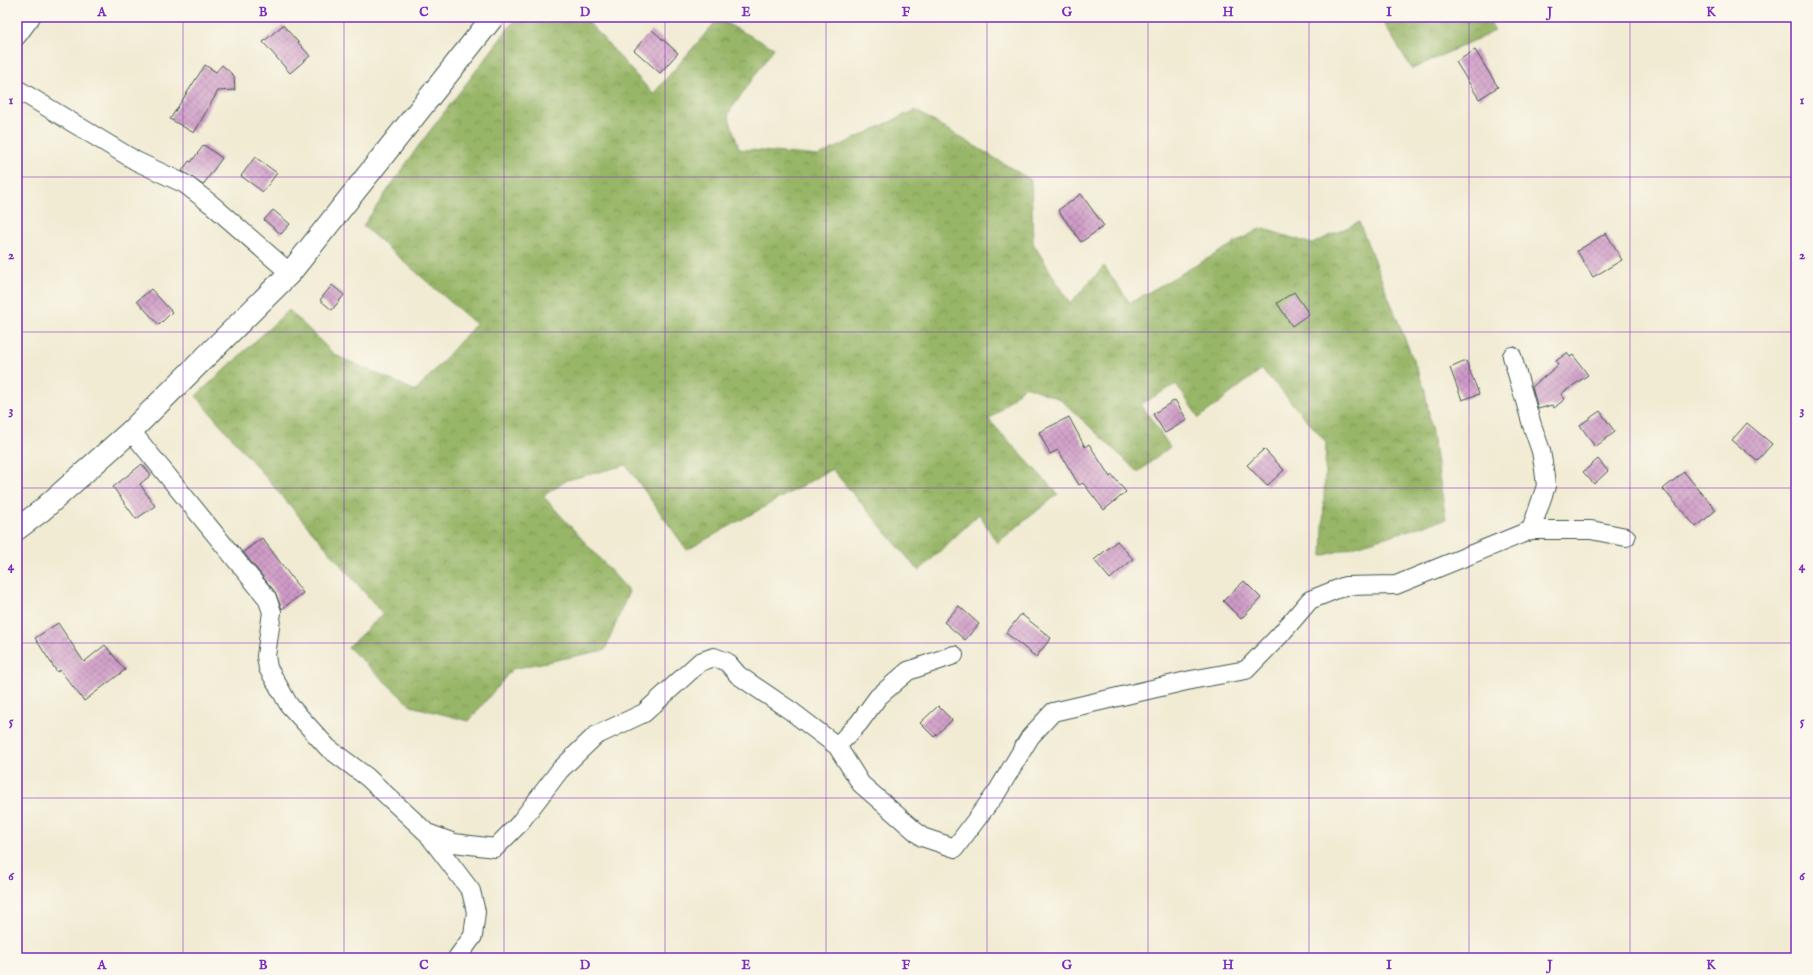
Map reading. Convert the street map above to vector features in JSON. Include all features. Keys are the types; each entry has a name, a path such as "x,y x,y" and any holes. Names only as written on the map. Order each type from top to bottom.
{"main road":[{"path":"17,529 53,501 131,431 290,273 493,17"}],"street":[{"path":"17,36 31,17"},
{"path":"17,89 136,161 185,184 211,204 290,273"},
{"path":"1512,356 1541,451 1546,486 1531,530"},
{"path":"131,431 267,598 272,612 266,656 268,668 289,705 328,748 367,777 427,833 471,891 476,912 473,936 457,958"},
{"path":"427,833 454,843 495,848 518,825 560,770 595,736 644,713 700,662 714,657 727,662 738,675 791,711 837,746 861,784 922,837 956,848 996,792 1030,737 1053,712 1191,680 1246,670 1280,635 1310,600 1345,586 1396,584 1531,530 1591,530 1626,537"},
{"path":"837,746 859,723 878,697 908,671 954,655"}],"green space":[{"path":"517,17 584,17 653,94 718,19 774,48 728,114 739,149 818,156 915,110 1031,180 1033,243 1070,304 1104,266 1130,303 1261,228 1312,244 1359,222 1425,390 1446,519 1322,556 1326,442 1262,369 1199,418 1176,384 1141,404 1170,447 1138,472 1060,399 1025,386 989,420 1058,494 997,543 979,514 919,571 832,469 687,550 626,465 567,480 543,496 629,591 605,650 512,669 469,721 411,706 348,647 383,614 196,396 289,310 335,355 416,391 476,324 363,226 417,148"},
{"path":"1380,17 1488,17 1495,31 1412,69"}],"building":[{"path":"283,25 310,56 290,73 263,42"},
{"path":"652,30 678,53 660,73 634,50"},
{"path":"1475,50 1498,87 1479,99 1456,62"},
{"path":"205,65 216,72 222,65 234,76 235,90 218,91 194,133 170,119"},
{"path":"204,145 222,158 203,185 182,171"},
{"path":"255,157 277,173 263,192 241,176"},
{"path":"1081,194 1104,226 1081,242 1058,210"},
{"path":"273,210 290,224 281,234 264,220"},
{"path":"1606,233 1622,260 1593,277 1577,251"},
{"path":"332,285 344,295 332,310 320,300"},
{"path":"151,289 172,312 159,325 137,301"},
{"path":"1294,292 1309,314 1292,326 1277,303"},
{"path":"1567,353 1570,357 1573,355 1588,375 1561,394 1565,399 1554,408 1552,405 1538,409 1532,387 1558,365 1556,361"},
{"path":"1466,361 1479,394 1462,400 1450,368"},
{"path":"1175,400 1187,420 1165,433 1153,414"},
{"path":"1600,411 1615,432 1595,447 1580,425"},
{"path":"1069,417 1085,447 1089,444 1110,477 1112,475 1126,492 1104,510 1083,483 1079,485 1058,450 1050,454 1039,432"},
{"path":"1747,423 1772,444 1757,461 1732,440"},
{"path":"1264,449 1284,470 1267,486 1247,465"},
{"path":"1598,459 1608,471 1594,484 1583,472"},
{"path":"142,464 151,475 140,484 155,506 136,519 113,487"},
{"path":"1684,472 1716,510 1696,527 1663,489"},
{"path":"262,538 303,593 282,609 275,592 243,552"},
{"path":"1117,541 1133,559 1110,579 1094,560"},
{"path":"1244,581 1261,598 1241,619 1223,601"},
{"path":"959,606 979,624 965,640 944,622"},
{"path":"1021,614 1051,638 1036,657 1006,633"},
{"path":"58,623 84,662 105,645 125,670 84,701 60,670 57,672 35,638"},
{"path":"938,706 952,720 934,737 920,723"}]}
